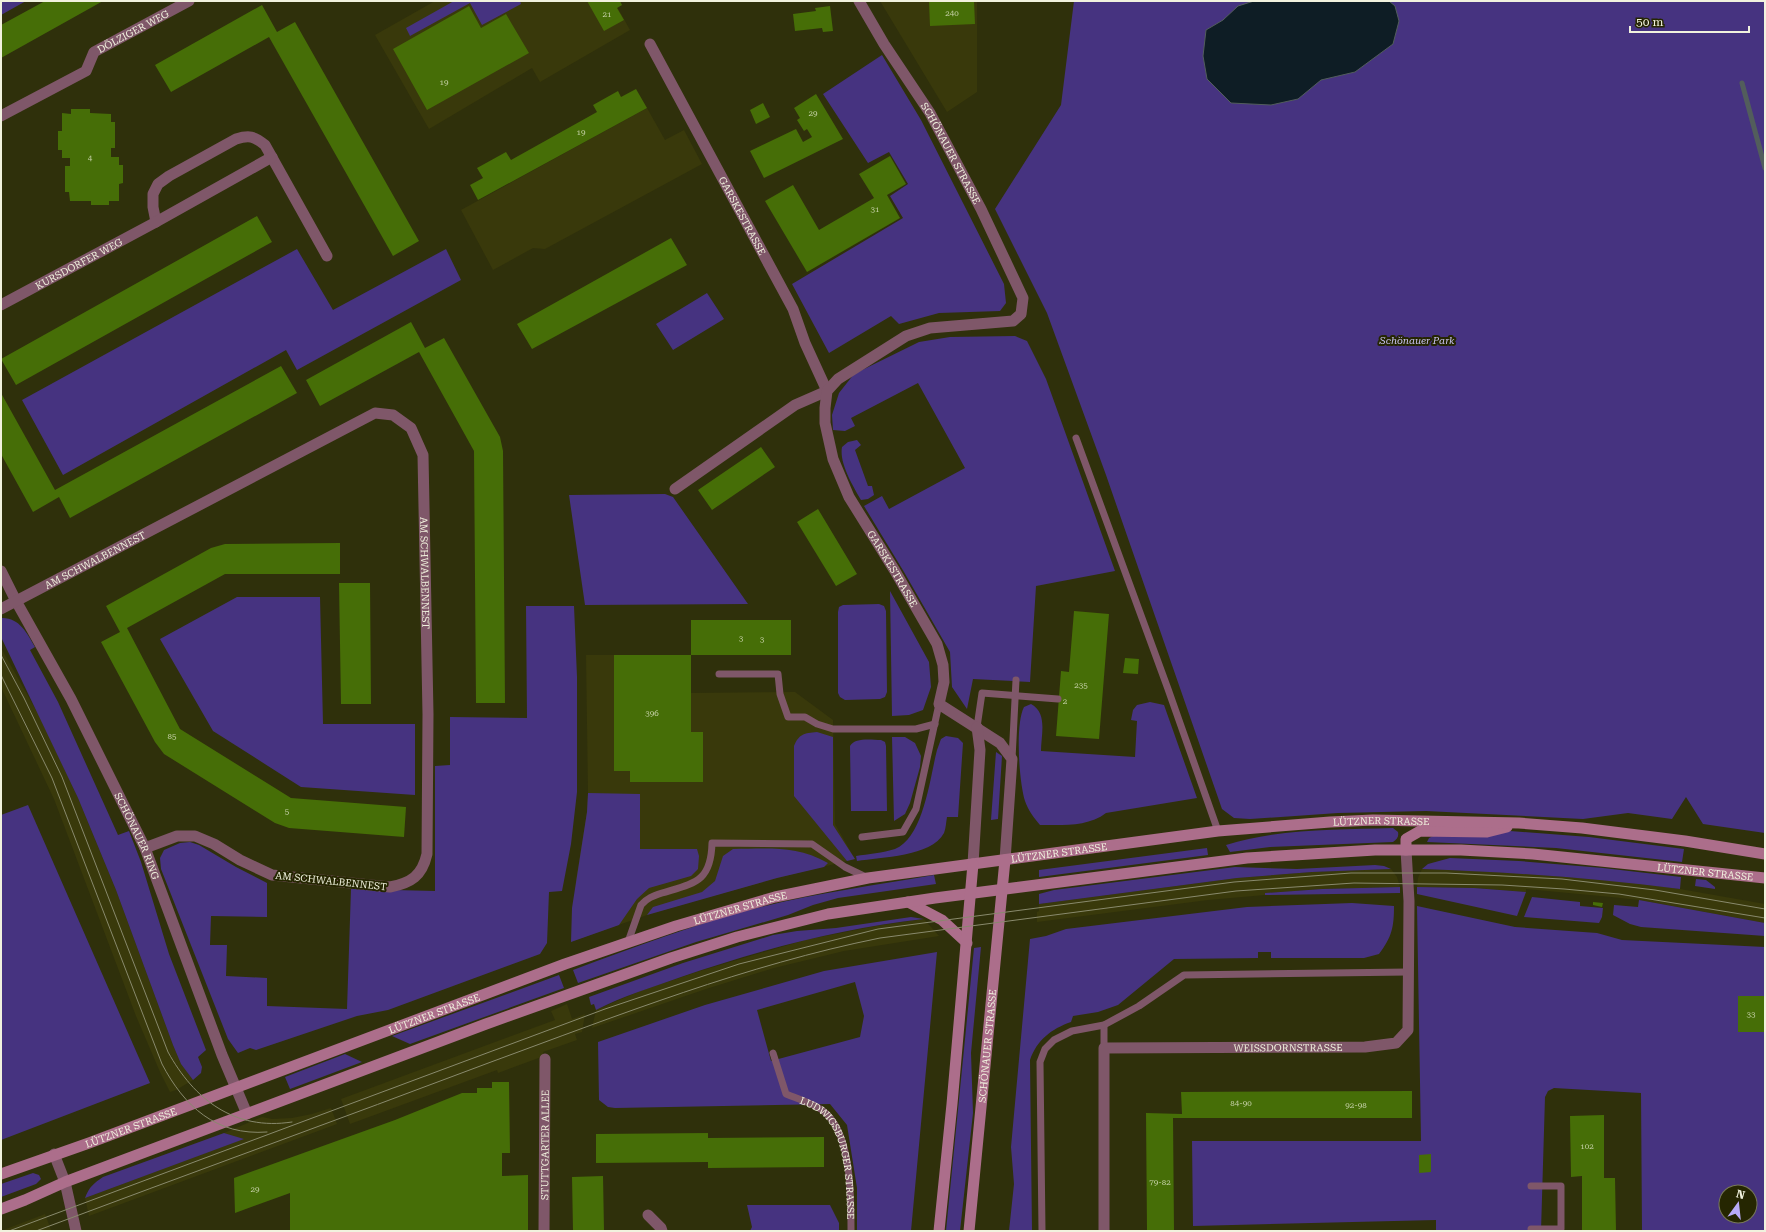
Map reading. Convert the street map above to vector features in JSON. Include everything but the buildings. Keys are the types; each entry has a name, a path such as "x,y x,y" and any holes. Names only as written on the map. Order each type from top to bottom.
{"main road":[{"name":"LÜTZNER STRASSE","path":"1,1174 628,942 747,904 868,878 1218,831 1373,820 1519,823 1633,834 1765,854"},
{"name":"LÜTZNER STRASSE","path":"1406,850 1406,838 1420,831 1487,832 1519,823"},
{"name":"LÜTZNER STRASSE","path":"1,1209 65,1182 486,1024 671,958 737,937 828,914 908,902 1247,858 1406,850 1533,854 1765,878"},
{"name":"SCHÖNAUER STRASSE","path":"969,1231 980,1131 1001,890 1005,860"},
{"path":"939,1231 967,943 973,864"},
{"path":"908,902 942,920 967,943"}],"street":[{"name":"DÖLZIGER WEG","path":"1,116 86,71 94,52 189,1"},
{"name":"SCHÖNAUER STRASSE","path":"827,391 838,379 906,336 930,328 1013,321 1021,314 1023,298 981,209 930,113 884,44 860,1"},
{"name":"GARSKESTRASSE","path":"650,44 793,309 805,344 827,391 825,423 833,459 849,497 895,571 937,644 943,665 944,682 939,704"},
{"path":"156,222 153,207 153,194 158,184 169,176 246,135 258,139 265,145 327,256"},
{"name":"KURSDORFER WEG","path":"1,305 156,222 272,157"},
{"path":"675,489 795,405 827,391"},
{"name":"AM SCHWALBENNEST","path":"1,609 375,413 393,415 411,428 423,454 428,714 427,854 424,866 417,876 404,885 390,887 272,875 240,860 214,844 195,836 177,836 145,848"},
{"name":"SCHÖNAUER RING","path":"1,571 16,601 71,699 145,848 247,1114"},
{"path":"939,704 1000,743 1012,759 1005,860"},
{"path":"973,864 980,750 977,727"},
{"name":"WEISSDORNSTRASSE","path":"1104,1048 1365,1047 1396,1043 1408,1030 1409,901 1406,850"},
{"path":"1104,1048 1104,1231"},
{"name":"STUTTGARTER ALLEE","path":"544,1231 545,1059"},
{"path":"54,1154 65,1182 76,1231"},
{"path":"648,1215 662,1228 662,1231"}],"lane":[{"path":"1076,438 1168,689 1218,831"},
{"path":"719,674 778,674 780,694 788,717 805,717 817,724 833,729 916,729 935,724"},
{"path":"1012,759 1016,680"},
{"path":"977,727 982,693 1058,700"},
{"path":"862,837 902,832 916,809 939,704"},
{"path":"628,942 641,905 645,900 653,896 692,884 706,873 712,858 712,843 812,844 845,867 868,878"},
{"path":"1042,1231 1040,1062 1045,1049 1054,1040 1072,1031 1104,1025 1138,1006 1184,975 1408,972"},
{"path":"1104,1025 1104,1048"},
{"name":"LUDWIGSBURGER STRASSE","path":"773,1053 786,1094 822,1110 835,1122 842,1138 850,1190 850,1231"},
{"path":"1531,1186 1561,1186 1561,1229 1532,1229"}],"shaded area":[{"path":"435,1 614,1 630,30 540,82 532,68 429,129 375,35"},
{"path":"880,1 977,1 977,92 947,112"},
{"path":"647,108 665,140 684,130 702,164 545,249 533,248 493,270 461,210"},
{"path":"1,648 42,721 78,798 116,890 173,1045 181,1064 193,1080 176,1090 170,1092 160,1072 136,1016 54,799 1,687"},
{"path":"586,655 691,655 691,693 795,692 833,720 835,824 855,859 777,878 691,902 647,915 573,941 576,880 587,812 588,793"},
{"path":"1391,869 1397,877 1400,887 1322,889 1265,893 1265,895 1208,900 1037,922 1039,904 1237,878 1312,872"},
{"path":"1422,869 1505,872 1630,882 1680,889 1765,904 1765,923 1639,900 1611,897 1526,889 1526,892 1474,888 1417,887 1418,878"},
{"path":"924,919 939,936 844,951 774,968 706,989 592,1028 596,1010 640,991 700,971 805,940 876,926"},
{"path":"567,1004 572,1019 585,1014 582,1032 575,1034 577,1040 543,1052 544,1056 498,1073 497,1070 350,1124 341,1099 555,1020 551,1011"},
{"path":"331,1108 337,1124 89,1216 85,1198 243,1139 224,1133 262,1117 272,1119 292,1118"},
{"path":"45,1214 51,1230 1,1231"}],"green space":[{"path":"1,1 26,1 1,15"},
{"path":"454,1 520,1 521,4 482,25 470,3 410,36 406,28"},
{"name":"Schönauer Park","path":"1074,1 1765,1 1765,833 1703,824 1686,797 1672,819 1628,813 1583,819 1426,811 1338,813 1250,819 1234,818 1222,809 1106,475 1047,313 995,209 1061,105"},
{"path":"882,55 921,120 1004,284 1006,303 1000,311 939,313 899,324 891,316 829,353 792,284 903,218 890,196 908,184 889,152 868,163 823,94"},
{"path":"297,249 333,310 446,249 461,280 297,370 286,350 63,475 22,400"},
{"path":"707,293 724,319 673,350 656,324"},
{"path":"1015,336 1027,341 1046,379 1115,571 1036,586 1030,682 973,679 967,709 952,687 950,652 864,506 882,496 889,509 965,468 918,383 851,418 855,426 845,431 833,430 832,415 839,393 854,374 919,342 950,337"},
{"path":"857,440 861,445 855,450 868,486 872,486 874,495 868,499 861,500 847,474 842,453 842,447 848,442"},
{"path":"665,494 673,497 748,604 585,605 569,495"},
{"path":"890,591 929,662 931,687 923,710 909,715 892,716"},
{"path":"237,597 320,597 323,724 415,724 415,795 301,787 213,731 160,639"},
{"path":"879,604 884,606 886,611 887,692 885,697 880,699 845,700 840,697 838,693 839,607 843,605"},
{"path":"526,606 574,606 577,677 577,792 571,844 562,891 549,892 547,943 540,954 388,1010 357,1016 256,1050 250,1048 238,1053 228,1039 161,869 160,858 164,850 180,843 190,842 199,845 267,883 267,917 211,916 210,945 227,945 226,976 267,978 267,1006 347,1009 351,889 435,891 435,766 450,765 450,717 527,718"},
{"path":"1,618 7,618 18,623 29,636 35,647 30,650 58,702 118,835 129,831 141,862 169,954 206,1050 198,1057 202,1067 201,1073 193,1080 181,1064 173,1045 116,890 78,798 1,637"},
{"path":"1150,702 1164,705 1197,798 1106,813 1099,818 1083,823 1066,825 1040,825 1031,814 1026,804 1021,781 1019,739 1021,715 1024,707 1031,704 1040,713 1042,719 1041,751 1135,757 1137,721 1131,720 1133,710 1137,705"},
{"path":"817,732 833,737 833,825 855,859 847,861 794,796 794,746 802,735"},
{"path":"946,736 958,738 963,743 958,817 947,817 944,833 938,841 928,847 892,857 857,861 856,856 895,849 905,842 913,832 924,805 937,750 941,739"},
{"path":"892,737 905,737 915,743 921,756 920,767 910,803 905,814 894,821"},
{"path":"860,740 881,740 885,742 886,746 887,811 851,811 850,746 852,743"},
{"path":"996,752 1002,756 998,819 991,820"},
{"path":"588,793 640,794 640,849 697,849 699,856 698,869 691,876 649,888 637,899 619,925 571,942 572,908 587,812"},
{"path":"28,805 150,1083 1,1140 1,815"},
{"path":"1393,828 1398,832 1398,834 1397,838 1393,842 1270,847 1230,852 1226,845 1267,835 1309,831"},
{"path":"1510,831 1589,837 1684,849 1682,862 1556,848 1427,842 1429,838 1433,836"},
{"path":"1207,848 1208,855 1039,877 1039,870"},
{"path":"733,849 782,849 804,853 828,863 824,867 777,878 647,915 653,907 702,892 715,881 723,856"},
{"path":"1450,858 1519,861 1603,868 1681,877 1680,889 1551,876 1422,869 1428,864"},
{"path":"1375,865 1384,866 1391,869 1312,872 1237,878 1039,904 1039,894 1054,890 1235,867 1297,869"},
{"path":"934,875 936,884 838,898 813,905 788,915 696,942 578,983 573,970 643,944 737,913 825,893"},
{"path":"1696,879 1706,880 1715,887 1715,889 1695,886"},
{"path":"1400,887 1400,893 1265,895 1265,893 1322,889"},
{"path":"1417,887 1474,888 1526,892 1517,916 1417,894"},
{"path":"1532,897 1580,902 1580,906 1603,908 1602,917 1599,923 1524,917"},
{"path":"1639,900 1765,923 1765,936 1641,927 1630,924 1613,915 1614,905 1638,907"},
{"path":"1352,903 1394,906 1391,932 1387,942 1379,954 1364,958 1271,958 1271,952 1258,952 1258,958 1174,959 1118,1005 1098,1012 1073,1016 1071,1022 1057,1028 1046,1036 1033,1053 1030,1060 1032,1231 1009,1231 1014,1184 1011,1147 1030,939 1046,936 1066,929 1247,907"},
{"path":"1417,906 1515,927 1597,933 1622,940 1765,947 1765,1231 1642,1231 1641,1093 1554,1088 1548,1091 1545,1097 1541,1231 1436,1231 1436,1220 1193,1226 1192,1141 1421,1141"},
{"path":"911,917 924,919 862,928 801,941 681,977 627,996 596,1010 594,1004 591,1005 589,997 683,963 773,935 797,931 836,928"},
{"path":"981,947 971,1053 973,1113 960,1231 946,1231 974,948"},
{"path":"937,952 911,1231 857,1231 857,1188 847,1125 830,1104 615,1108 608,1107 599,1100 598,1042 705,1005 824,971","holes":["855,982 864,1016 860,1037 771,1061 757,1010"]},
{"path":"559,975 564,988 410,1044 392,1036"},
{"path":"345,1054 362,1062 290,1089 285,1077"},
{"path":"224,1133 244,1139 85,1198 92,1186 103,1177"},
{"path":"33,1173 39,1175 41,1179 36,1184 1,1197 1,1184"},
{"path":"747,1205 830,1205 839,1223 839,1231 750,1231 752,1227"}],"water":[{"path":"1254,1 1389,1 1395,6 1399,21 1393,44 1355,72 1321,80 1298,99 1271,105 1231,103 1207,79 1203,56 1206,30 1223,20 1238,6"}],"waterway":[{"path":"1742,83 1765,168"}],"tram line":[{"path":"1,655 24,698 62,777 168,1052 178,1069 203,1097 218,1108 234,1116 271,1124 292,1122"},
{"path":"1,675 52,778 162,1064 181,1093 191,1105 204,1115 217,1123 232,1129 249,1132 267,1132"},
{"path":"9,1231 605,1009 739,964 878,929 1234,882 1351,873 1446,873 1562,879 1655,890 1765,909"},
{"path":"36,1231 683,992 781,962 880,938 1236,891 1354,883 1502,885 1564,889 1619,894 1765,918"}]}
